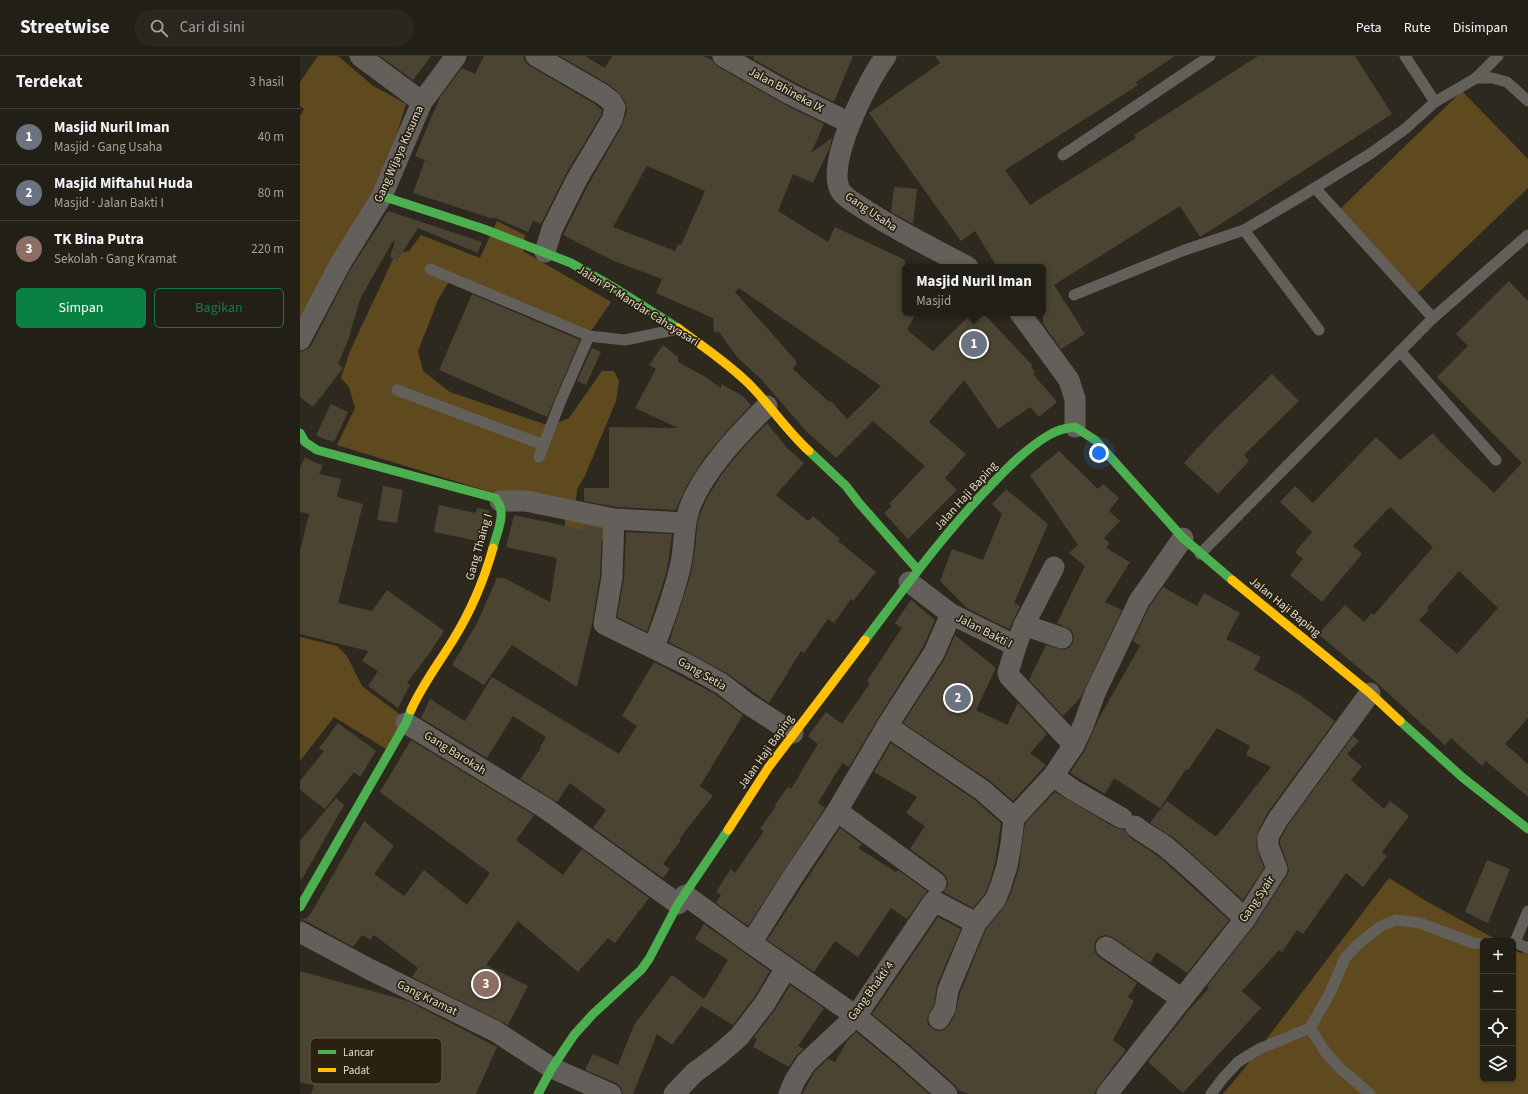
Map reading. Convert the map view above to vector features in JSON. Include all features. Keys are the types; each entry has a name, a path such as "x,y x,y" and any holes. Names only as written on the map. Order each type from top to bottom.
{"street":[{"path":"360,56 422,102"},
{"name":"Gang Wijaya Kusuma","path":"301,335 340,264 382,196 422,102 456,56"},
{"path":"536,56 602,94 611,101 615,108 612,120 577,179 552,229 545,252"},
{"name":"Jalan Bhineka IX","path":"723,56 788,93 850,123"},
{"name":"Gang Usaha","path":"886,56 870,82 850,123 839,162 836,179 841,193 884,222 962,264"},
{"name":"Jalan PT Mandar Cahayasari","path":"382,196 484,229 571,263 678,328 717,356 752,387 797,440 846,486 913,576"},
{"path":"1022,316 1069,380 1075,400 1075,427"},
{"path":"654,647 681,564 684,547 685,522 691,504 700,486 734,439 767,406"},
{"name":"Jalan Haji Baping","path":"538,1094 552,1068 574,1035 641,970 655,949 682,899 768,768 913,576 967,509 1021,454 1050,434 1067,428 1075,427 1089,435 1102,447 1182,538 1370,693 1462,777 1528,829"},
{"name":"Gang Thaing I","path":"300,433 306,442 317,450 489,495 500,501 502,506 502,515 492,554 480,587 460,628 426,683 410,712 406,723"},
{"path":"500,501 526,501 614,519 685,522"},
{"name":"Gang Setia","path":"614,519 612,577 604,624 654,647 722,684 748,704 793,733"},
{"path":"939,1019 945,1008 948,990 976,923 995,900 1000,888 1010,851 1014,818 1053,776 1074,745 1083,726 1095,693 1139,601 1182,538"},
{"path":"1016,646 1024,625 1054,567"},
{"name":"Jalan Bakti I","path":"913,576 951,614 1016,646 1008,672 1009,676 1074,745"},
{"path":"751,944 794,875 837,811 887,726 934,653 951,614"},
{"path":"1024,625 1062,638"},
{"name":"Gang Syair","path":"1107,1094 1245,919 1277,869 1268,846 1268,837 1278,819 1370,693"},
{"path":"300,907 406,723"},
{"name":"Gang Barokah","path":"406,723 545,808 751,944 856,1016 903,1054 946,1094"},
{"path":"887,726 982,790 1014,818"},
{"path":"1053,776 1161,843 1206,881 1245,919"},
{"path":"837,811 935,892 976,923"},
{"name":"Gang Bhakti 4","path":"789,1094 806,1063 856,1016 935,892"},
{"name":"Gang Kramat","path":"300,932 369,969 495,1031 552,1068 611,1094"},
{"path":"1106,947 1182,999"},
{"path":"674,1094 694,1073 739,1037 765,1003 786,968"}],"lane":[{"path":"1063,155 1210,56"},
{"path":"1405,56 1435,102"},
{"path":"1074,295 1182,251 1244,230 1370,154 1405,129 1435,102 1476,78 1498,56"},
{"path":"1476,78 1492,78 1507,82 1528,101"},
{"path":"1315,188 1433,318"},
{"path":"1244,230 1319,330"},
{"path":"1200,554 1433,318 1528,234"},
{"path":"430,269 589,336 625,340 678,328"},
{"path":"539,457 561,400 589,336"},
{"path":"1400,351 1496,460"},
{"path":"396,390 544,445"},
{"path":"1516,938 1528,911"},
{"path":"1211,1094 1238,1062 1259,1049 1310,1028 1330,993 1345,958 1357,945 1381,926 1396,920 1420,923 1473,943 1480,944"},
{"path":"1516,943 1528,948"},
{"path":"1310,1028 1326,1053 1341,1069 1370,1094"}],"shaded area":[{"path":"318,56 338,56 372,85 406,104 379,194 300,328 300,116 304,109 300,106 300,82"},
{"path":"1462,91 1528,159 1528,188 1418,293 1338,211"},
{"path":"497,221 525,235 523,251 611,302 589,334 451,278 438,300 418,351 423,371 450,392 550,426 569,418 602,371 614,371 619,381 616,401 584,478 577,489 575,513 608,524 608,541 565,536 565,515 337,445 355,408 349,387 341,378 350,351 396,253 409,251 421,235 480,258"},
{"path":"300,637 337,646 347,656 362,686 406,719 386,749 334,717 300,761"},
{"path":"1389,878 1426,901 1494,938 1480,938 1480,1082 1516,1082 1516,951 1520,953 1528,952 1528,1094 1223,1094 1243,1070"}],"building":[{"path":"380,56 431,56 413,80"},
{"path":"484,56 524,56 525,62 530,66 595,104 602,110 601,115 566,174 541,224 533,221 528,232 493,217 493,219 413,193 425,160 415,156 440,97 462,68 475,74"},
{"path":"560,56 585,56 605,68 612,56 703,56 712,60 717,66 782,103 824,124 811,153 832,138 830,147 813,183 793,174 778,211 828,242 835,227 905,260 905,264 902,264 902,316 914,316 907,330 933,351 969,316 986,316 1033,366 1031,367 1035,372 1033,374 1057,402 1039,417 1030,407 998,429 964,380 929,422 966,454 945,478 957,490 908,539 884,513 892,506 889,504 925,466 873,421 836,458 806,431 761,379 737,357 719,332 714,332 713,318 656,293 662,279 614,261 563,235 588,185 622,126 627,110 625,102 618,92 608,84","holes":["647,166 705,191 681,245 678,244 675,251 613,227","739,288 881,386 847,419 831,401 829,402 793,369 797,362 735,292"]},
{"path":"754,56 853,56 834,102 753,59"},
{"path":"935,56 1175,56 1136,82 1138,85 1005,170 1030,205 1136,138 1134,135 1258,56 1355,56 1392,114 1200,237 1180,206 1054,285 1085,334 1061,349 1043,324 1043,316 1046,316 1046,264 995,264 975,231 961,241 869,113 940,63"},
{"path":"894,187 917,189 913,224 891,212"},
{"path":"388,211 482,242 478,253 418,228 397,261 390,257 395,242 393,241 361,297 350,332 351,333 338,364 343,368 313,407 300,397 300,352 311,346 350,270"},
{"path":"1509,281 1528,301 1528,718 1505,744 1528,764 1528,797 1486,761 1482,766 1451,738 1445,745 1378,684 1318,634 1345,605 1364,622 1372,613 1374,615 1433,547 1390,507 1353,546 1362,554 1322,602 1290,575 1303,559 1295,552 1312,532 1280,502 1295,486 1313,503 1376,437 1400,460 1433,433 1441,443 1494,493 1522,463 1437,377 1468,346 1456,334","holes":["1459,571 1498,608 1457,654 1419,620 1429,610 1427,608"]},
{"path":"472,294 580,340 547,417 439,370"},
{"path":"663,345 678,357 678,362 704,376 721,388 721,384 743,396 751,405 705,457 687,485 676,510 616,507 584,501 584,488 609,488 609,427 678,428 635,408 656,369 649,365"},
{"path":"592,348 601,352 586,385 577,381"},
{"path":"1272,374 1299,401 1244,455 1249,461 1218,494 1184,463 1215,429"},
{"path":"331,404 348,412 334,442 316,435"},
{"path":"767,423 787,448 804,463 776,495 808,521 813,516 840,539 838,541 876,572 853,601 851,599 834,623 828,619 804,653 801,651 769,703 728,674 669,642 690,577 698,521 702,509 708,496 724,471"},
{"path":"1059,451 1098,489 1103,484 1119,498 1109,511 1120,521 1104,538 1110,543 1106,548 1130,562 1105,602 1122,610 1081,697 1063,716 1029,680 1046,645 1064,650 1070,647 1073,642 1074,636 1071,630 1057,623 1085,566 1069,553 1078,545 1030,475"},
{"path":"305,457 323,465 319,474 341,479 337,497 363,504 338,603 372,611 387,590 444,631 407,683 410,685 398,708 368,686 378,671 362,661 368,651 300,634 300,551 309,514 301,512 300,514 300,468"},
{"path":"383,486 403,490 397,523 377,520"},
{"path":"1006,489 1048,524 1014,603 1020,606 1009,629 968,609 940,581 952,549 983,560 1002,514 992,504"},
{"path":"439,505 476,513 477,508 489,510 482,542 434,532"},
{"path":"514,515 584,530 584,525 602,529 600,576 592,624 577,687 512,645 484,685 452,665 477,623 497,578 504,578 550,602 557,558 506,547"},
{"path":"626,532 672,534 667,571 647,632 617,617 624,578"},
{"path":"1163,587 1197,606 1204,593 1240,613 1226,639 1261,657 1254,670 1300,695 1335,721 1268,812 1258,831 1256,846 1264,868 1243,900 1174,838 1150,823 1167,801 1216,837 1271,767 1246,755 1250,746 1217,728 1188,770 1186,769 1160,808 1114,778 1105,794 1070,773 1085,750 1099,718 1140,646 1133,641 1149,607"},
{"path":"911,600 935,620 923,647 849,767 842,763 818,803 825,808 748,926 716,903 721,895 716,892 731,869 735,873 764,831 760,829 788,787 791,789 818,744 808,736 826,712 842,724 870,683 867,681 902,628 895,623"},
{"path":"955,635 996,668 976,710 1007,725 1018,703 1047,734 1030,753 1046,765 1013,801 989,780 903,723 944,660"},
{"path":"654,662 715,694 743,715 700,786 713,796 679,839 681,840 663,864 670,869 663,878 593,828 606,810 570,783 557,802 520,779 541,748 540,747 546,737 513,716 487,758 421,718 430,699 465,721 492,677 619,754 637,726 622,716"},
{"path":"338,723 376,751 360,777 354,772 325,809 300,790 300,781 324,751 319,748"},
{"path":"1353,736 1359,741 1347,754 1362,767 1351,780 1384,809 1390,801 1409,816 1382,852 1387,856 1363,887 1346,873 1303,934 1297,930 1282,952 1279,950 1242,991 1261,1008 1183,1093 1148,1062 1188,1011 1209,988 1207,986 1254,926 1287,875 1289,871 1288,865 1280,844 1280,840 1288,825"},
{"path":"411,740 534,815 516,840 563,875 582,849 649,898 615,943 608,938 578,972 518,921 486,965 528,986 508,1025 412,977 418,968 374,935 370,940 362,935 353,947 306,921 300,920 307,918 311,913 364,821 394,846 374,874 404,896 424,870 467,905 490,873 380,792"},
{"path":"891,743 975,800 1001,823 995,863 989,884 985,894 973,908 943,892 948,885 947,878 943,873 910,849 925,826 906,813 917,797 874,772"},
{"path":"1055,792 1116,828 1124,830 1132,839 1158,856 1229,920 1187,973 1157,952 1150,963 1112,937 1107,935 1101,936 1096,940 1094,946 1095,953 1137,983 1128,997 1134,1001 1113,1040 1126,1050 1094,1094 969,1094 958,1090 955,1085 911,1046 872,1014 938,917 961,929 937,985 934,1005 927,1018 928,1024 933,1029 938,1031 944,1030 949,1025 955,1015 960,993 986,929 1004,907 1011,893 1019,868 1025,823"},
{"path":"336,798 344,805 302,879 300,878 300,841"},
{"path":"840,828 862,844 858,848 896,872 898,870 927,891 907,919 891,908 858,957 835,941 814,972 767,940"},
{"path":"1487,860 1510,869 1488,923 1465,912"},
{"path":"704,924 770,971 755,996 733,1025 701,1006 672,1045 657,1034 633,1094 623,1094 621,1087 616,1083 585,1070 593,1054 618,1065 634,1025 672,975 704,999 728,960 695,939"},
{"path":"300,971 408,1001 497,1047 476,1094 311,1094 314,1085 300,1082"},
{"path":"790,985 824,1008 798,1046 804,1049 796,1056 789,1067 753,1047 757,1039 754,1037 775,1010"},
{"path":"856,1032 929,1094 802,1094 815,1071 828,1059 835,1062 847,1041"}],"traffic: fast":[{"path":"382,196 484,229 571,263 618,290 678,328"},
{"path":"865,640 942,540 998,477 1041,440 1055,432 1068,428 1075,427 1095,440 1183,538 1232,580"},
{"path":"300,433 305,442 317,450 495,498 499,503 501,515 493,548"},
{"path":"809,451 846,486 918,570"},
{"path":"300,907 406,723 411,710"},
{"path":"1400,721 1462,777 1528,829"},
{"path":"538,1094 552,1068 574,1035 593,1014 641,970 649,959 678,904 728,830"}],"traffic: slow":[{"path":"678,328 744,379 809,451"},
{"path":"411,710 425,683 466,618 481,584 493,548"},
{"path":"1232,580 1370,693 1400,721"},
{"path":"728,830 768,768 865,640"}],"place":[{"name":"Masjid Nuril Iman","path":"974,344"},
{"name":"Masjid Miftahul Huda","path":"958,698"},
{"name":"TK Bina Putra","path":"486,984"}]}
